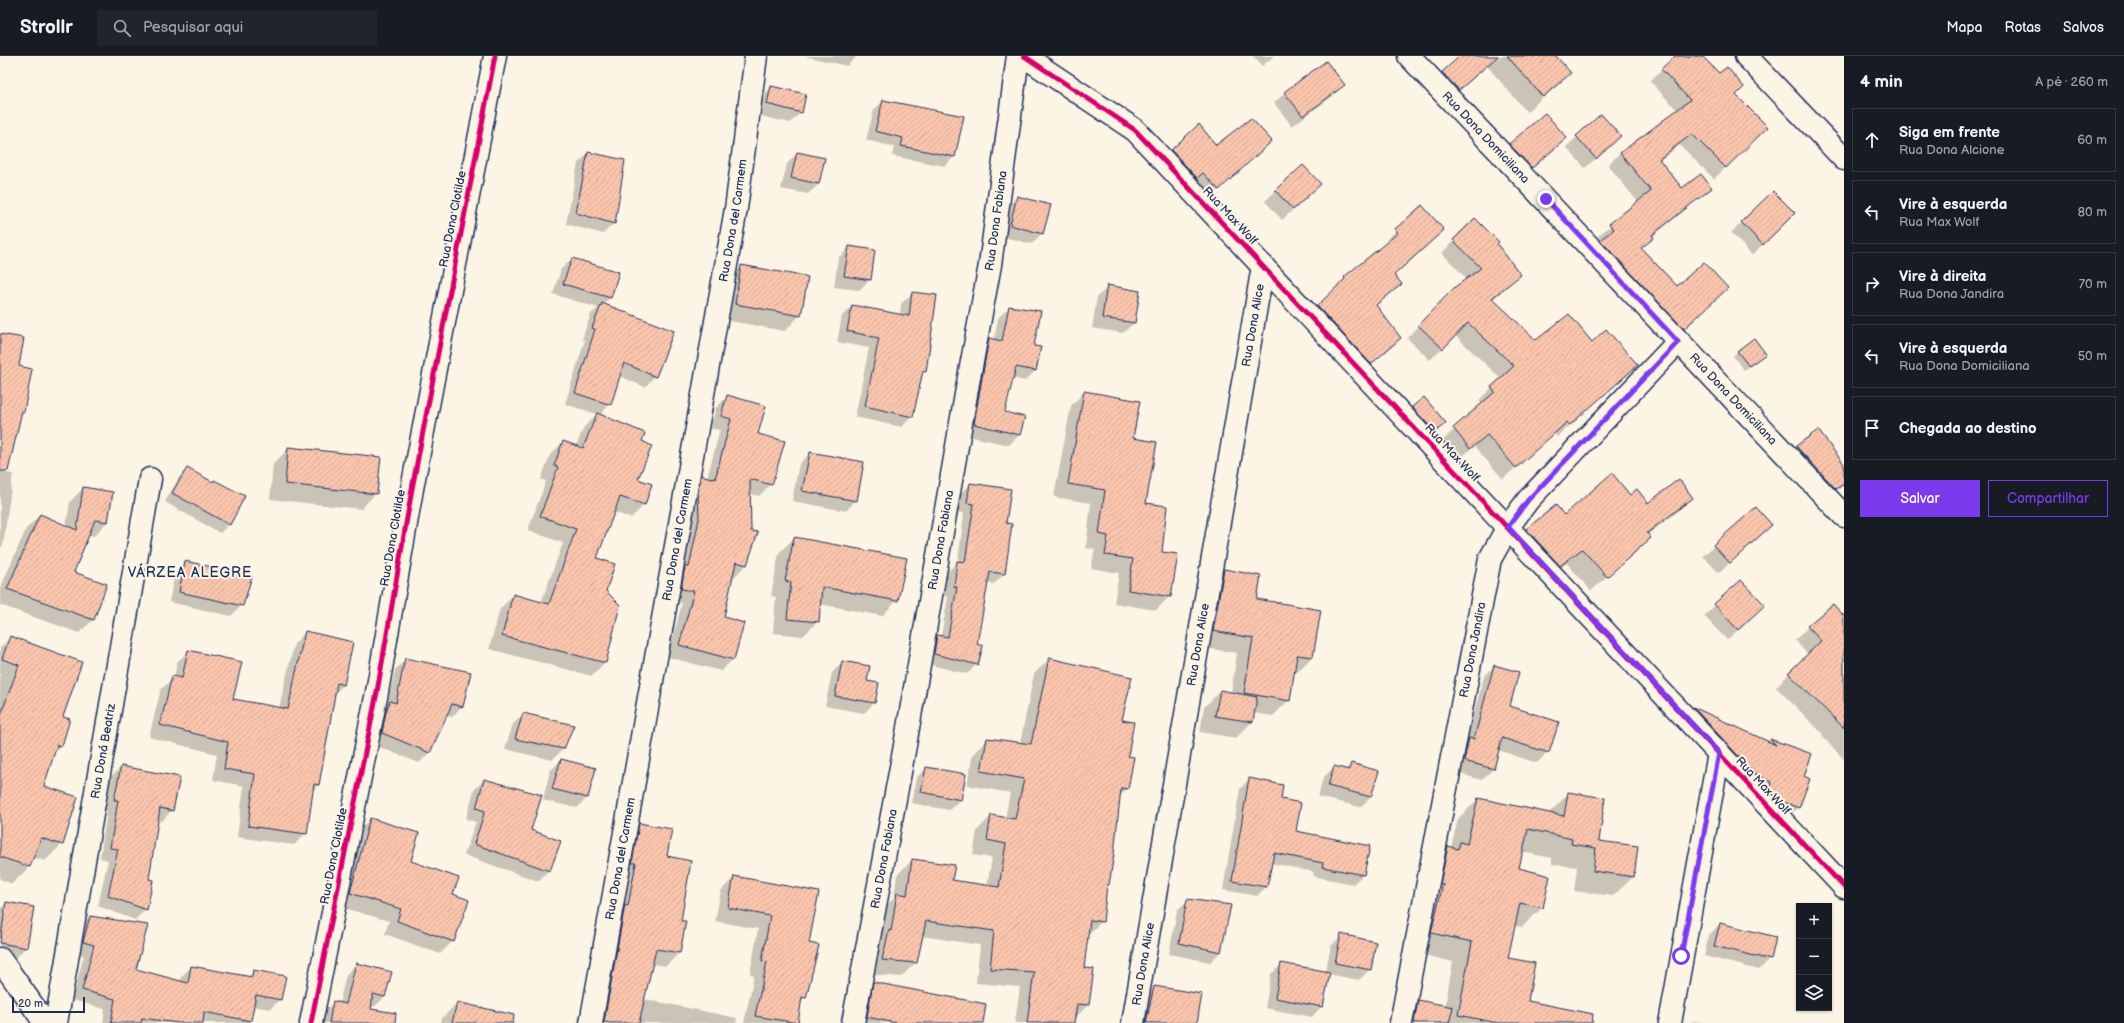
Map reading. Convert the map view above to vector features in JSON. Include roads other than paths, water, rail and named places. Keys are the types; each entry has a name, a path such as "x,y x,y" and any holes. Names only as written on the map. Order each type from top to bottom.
{"street":[{"name":"Rua Dona Clotilde","path":"311,1023 376,692 412,489 495,56"},
{"name":"Rua Dona del Carmem","path":"591,1023 736,209 756,56"},
{"name":"Rua Dona Fabiana","path":"853,1023 904,751 990,265 1018,56"},
{"name":"Rua Max Wolf","path":"1024,56 1135,130 1844,887"},
{"name":"Rua Dona Domiciliana","path":"1408,56 1546,199 1678,342 1844,516"},
{"path":"1746,56 1844,159"},
{"name":"Rua Dona Alice","path":"1133,1023 1264,266"},
{"name":"Rua Dona Jandira","path":"1401,1023 1490,559 1508,527 1528,500 1678,342"},
{"name":"Rua Doná Beatriz","path":"56,1023 150,479"},
{"path":"1670,1023 1719,753"},
{"path":"0,960 45,1023"}],"district":[{"name":"VÁRZEA ALEGRE","path":"190,572"}]}
